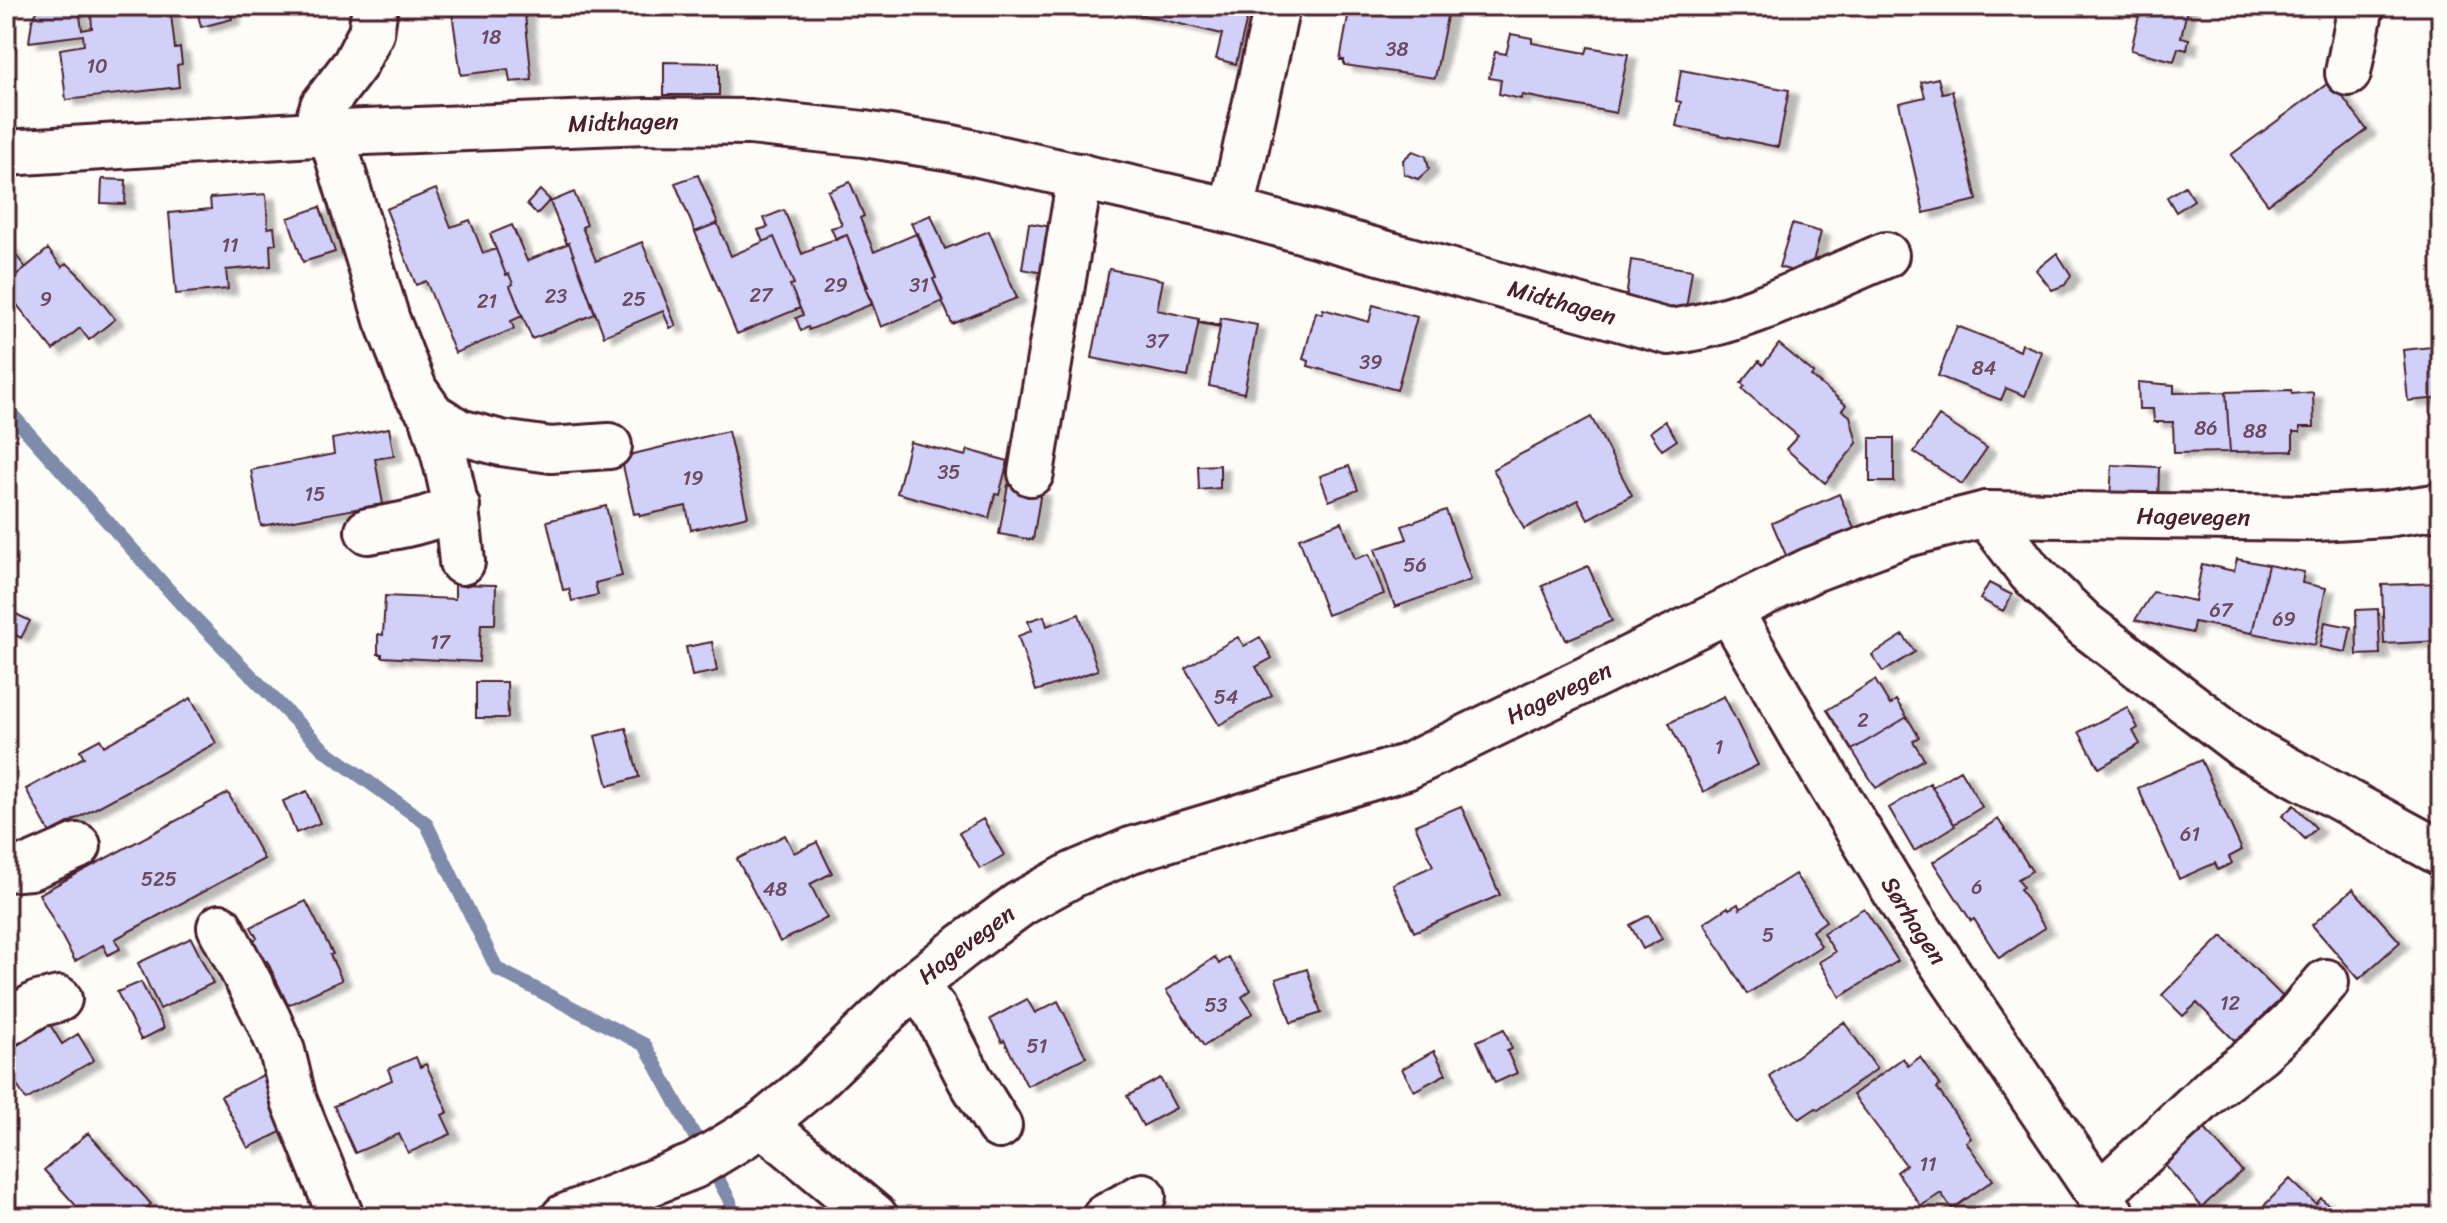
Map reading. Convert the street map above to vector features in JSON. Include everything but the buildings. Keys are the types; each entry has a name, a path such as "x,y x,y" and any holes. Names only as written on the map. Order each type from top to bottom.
{"street":[{"path":"375,6 371,33 355,64 323,106 323,133 387,320 415,391 432,415 448,464 457,506 462,562"},
{"path":"1232,211 1277,6"},
{"path":"2348,73 2361,6"},
{"name":"Midthagen","path":"6,153 323,133 646,121 750,122 864,134 952,148 1232,211 1669,332 1700,328 1735,318 1886,255"},
{"path":"1031,473 1080,176"},
{"path":"432,415 459,432 501,443 551,450 609,446"},
{"path":"368,531 409,525 457,506"},
{"name":"Hagevegen","path":"564,1217 694,1166 747,1134 815,1081 914,985 1020,904 1074,874 1131,850 1406,767 1811,570 1903,535 1986,514 2317,518 2386,514 2441,506"},
{"path":"1986,514 2030,572 2085,625 2244,746 2441,853"},
{"name":"Sørhagen","path":"1730,611 1910,916 2106,1206"},
{"path":"6,869 30,867 78,846"},
{"path":"220,927 282,1051 294,1101 341,1217"},
{"path":"2106,1206 2216,1086 2281,1032 2326,982"},
{"path":"914,985 935,1011 970,1079 999,1126"},
{"path":"6,1024 38,1004 59,999"},
{"path":"747,1134 875,1217"},
{"path":"1105,1217 1143,1196"}],"waterway":[{"path":"6,408 183,606 323,749 426,823 497,969 645,1045 730,1201 732,1217"}]}
